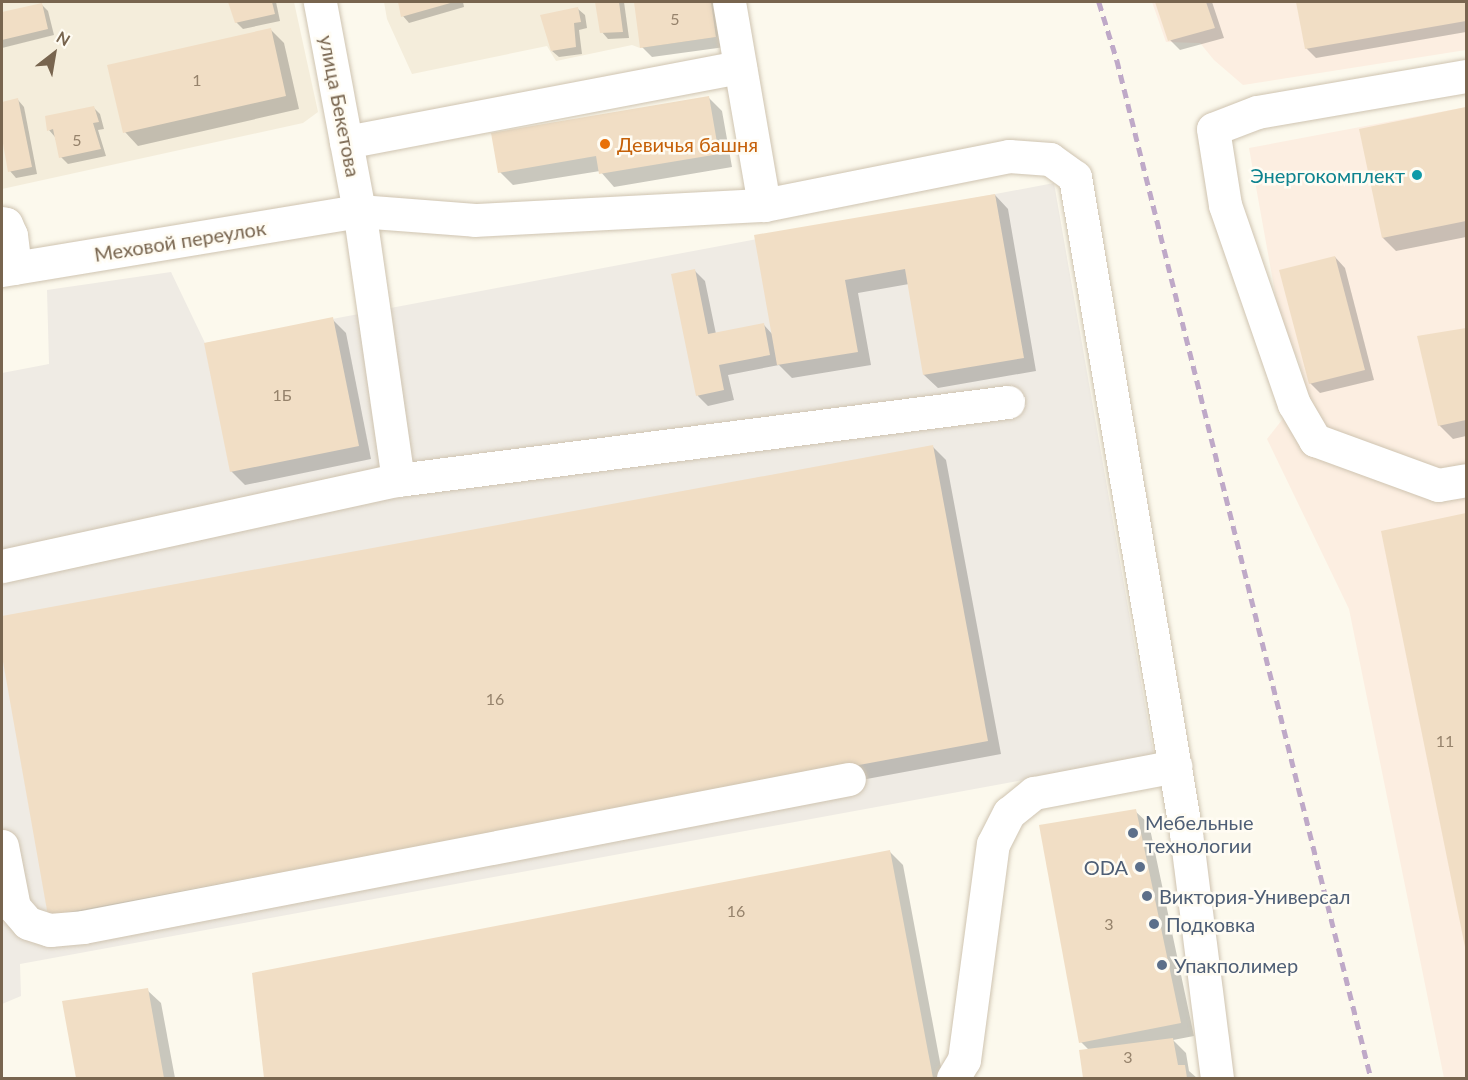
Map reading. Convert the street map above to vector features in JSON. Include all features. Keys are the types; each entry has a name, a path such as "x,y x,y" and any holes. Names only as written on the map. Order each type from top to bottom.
{"street":[{"name":"улица Бекетова","path":"320,2 359,211 398,480"},
{"path":"729,2 764,205"},
{"path":"346,142 740,67"},
{"path":"1467,76 1257,112 1213,129 1225,205 1294,404 1315,440 1438,485 1467,480"},
{"name":"Меховой переулок","path":"8,269 359,211 475,220 764,205 1009,156 1050,159 1075,177 1186,833 1217,1078"},
{"path":"2,223 6,224 11,235 8,269"},
{"path":"2,566 398,480 1008,402"},
{"path":"954,1078 963,1060 993,844 1009,813 1034,793 1174,766"},
{"path":"2,846 14,908 28,923 50,930 106,922 849,779"}],"shaded area":[{"path":"2,2 294,2 318,112 303,123 2,189"},
{"path":"384,2 719,2 724,30 716,37 640,48 632,45 556,61 547,46 412,74 387,19"},
{"path":"1152,2 1466,2 1466,50 1243,85 1214,60 1200,43 1166,42"},
{"path":"1466,107 1466,1078 1444,1078 1349,609 1267,439 1306,389 1299,361 1281,326 1249,148"},
{"path":"1054,183 1154,756 20,964 21,996 2,1004 2,373 49,364 47,290 171,272 205,343"}],"building":[{"path":"228,2 272,2 275,14 235,23"},
{"path":"398,2 454,2 401,17"},
{"path":"595,2 619,2 623,32 600,33"},
{"path":"634,2 711,2 716,37 640,48"},
{"path":"1155,2 1206,2 1215,28 1168,41"},
{"path":"1296,2 1466,2 1466,21 1305,49"},
{"path":"42,3 48,29 2,40 2,12"},
{"path":"578,7 581,22 574,23 576,47 551,51 540,15"},
{"path":"271,28 286,96 123,133 107,65"},
{"name":"Девичья башня","path":"709,96 719,154 599,174 596,156 498,173 491,133"},
{"path":"18,98 32,167 8,172 2,138 2,102"},
{"path":"94,106 99,122 93,123 101,149 59,158 53,129 47,131 45,116"},
{"name":"Энергокомплект","path":"1466,107 1466,221 1382,238 1359,129"},
{"path":"995,194 1024,358 923,375 905,269 845,280 858,352 777,365 754,235"},
{"path":"1335,256 1365,370 1309,384 1279,270"},
{"path":"695,269 708,334 764,323 770,355 719,365 724,390 696,396 671,274"},
{"path":"333,317 359,446 230,472 204,343"},
{"path":"1466,328 1466,420 1438,426 1417,336"},
{"path":"933,445 988,741 48,916 2,656 2,616"},
{"path":"1466,513 1466,947 1465,947 1381,531"},
{"path":"1136,809 1181,1023 1079,1043 1039,825"},
{"path":"890,850 933,1078 264,1078 252,973"},
{"path":"148,988 164,1078 76,1078 62,1001"},
{"path":"1173,1038 1178,1065 1185,1065 1187,1078 1083,1078 1079,1050"}],"railway":[{"path":"1099,2 1117,60 1371,1078"}],"place":[{"name":"Девичья башня","path":"605,144"},
{"name":"Энергокомплект","path":"1417,175"},
{"name":"Мебельные технологии","path":"1133,833"},
{"name":"ODA","path":"1140,867"},
{"name":"Виктория-Универсал","path":"1147,896"},
{"name":"Подковка","path":"1154,924"},
{"name":"Упакполимер","path":"1162,965"}]}
